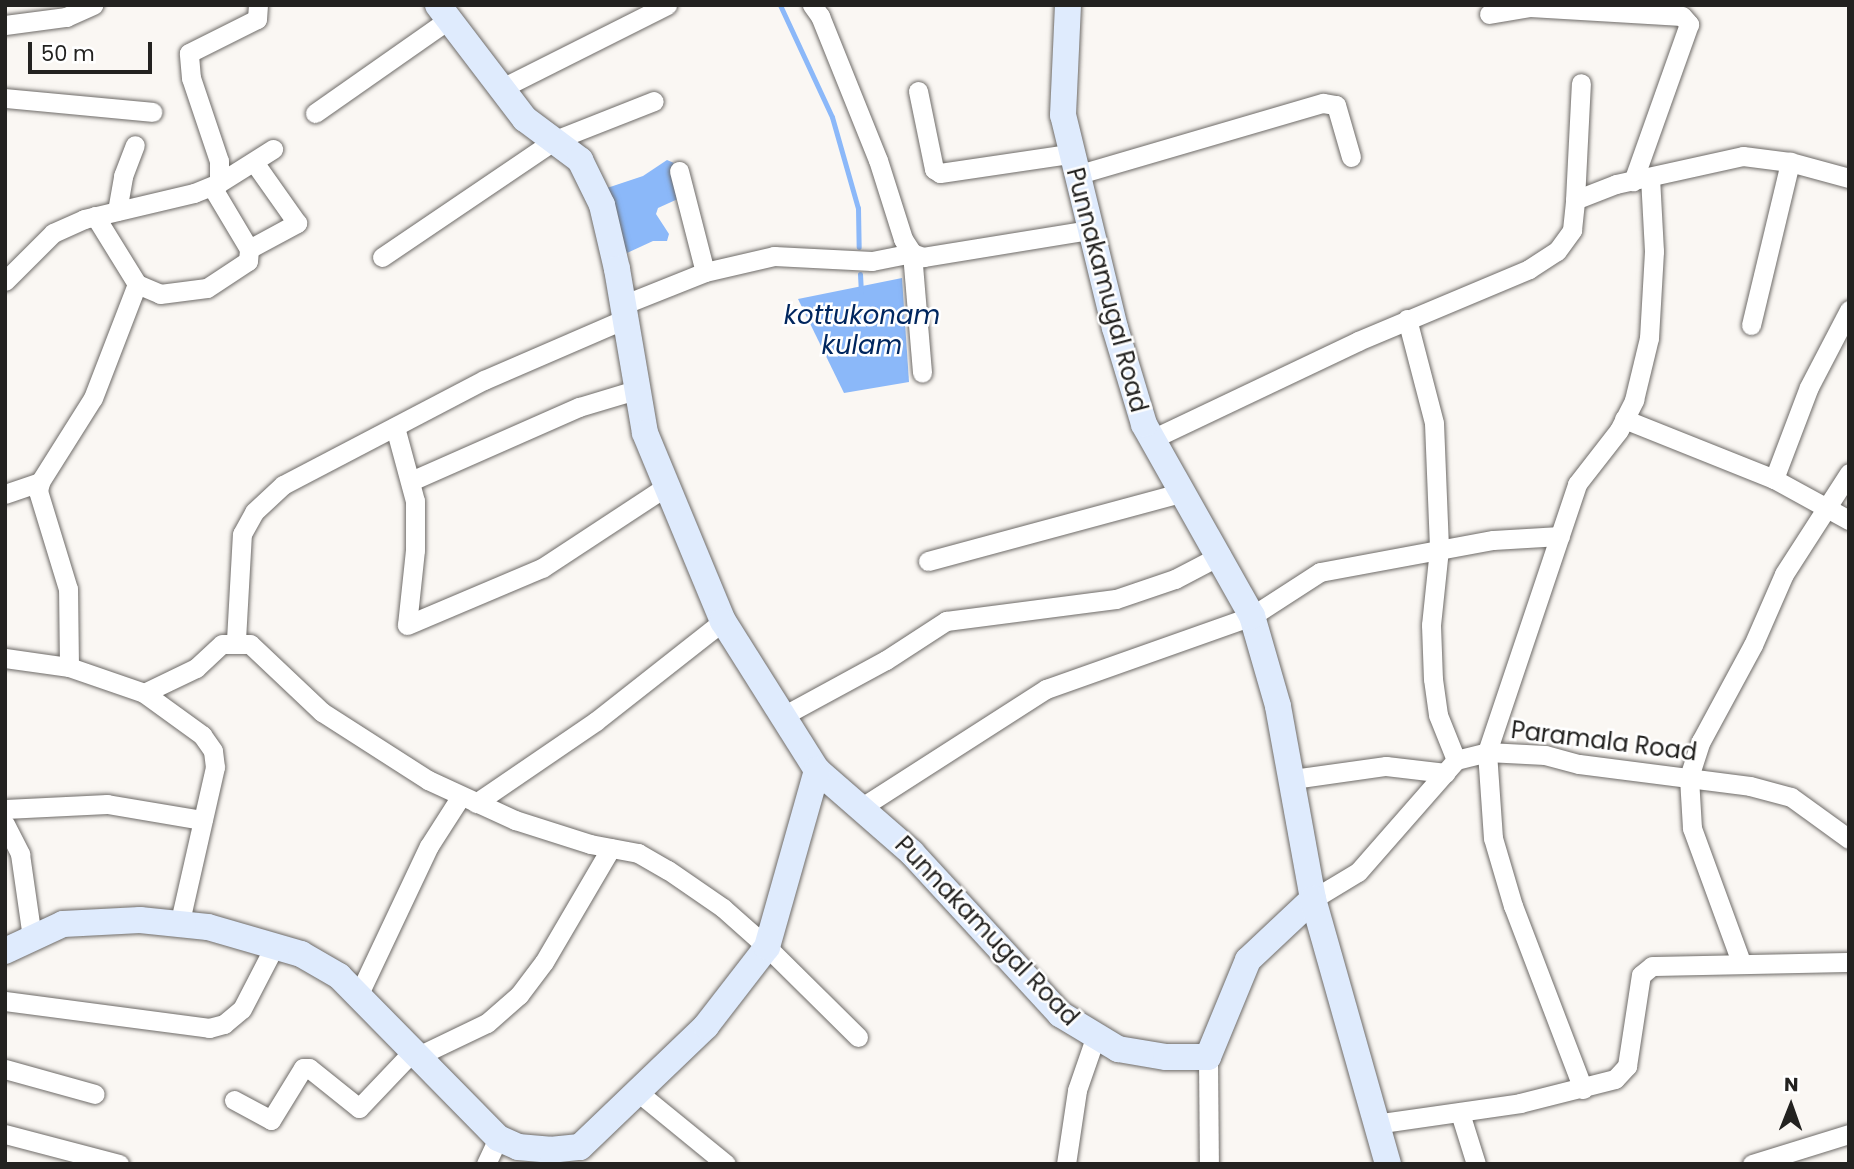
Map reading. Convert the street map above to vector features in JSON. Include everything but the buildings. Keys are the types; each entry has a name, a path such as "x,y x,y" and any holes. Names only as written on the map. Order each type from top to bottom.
{"street":[{"path":"5,25 66,17 93,5"},
{"path":"95,216 136,284 160,294 207,288 248,261 249,249 215,185 219,161 191,78 189,53 257,19 258,5"},
{"path":"500,89 667,5"},
{"path":"812,5 820,16 878,160 903,239 912,253 922,373"},
{"name":"Punnakamugal Road","path":"1068,5 1062,80 1073,165 1135,402 1152,439 1221,555 1252,616 1293,779 1313,899 1388,1164"},
{"path":"1489,14 1524,7 1682,16 1689,24 1642,179 1654,251 1649,338 1634,400 1624,419 1577,484 1487,752 1493,838 1513,906 1583,1089"},
{"path":"315,113 443,12"},
{"name":"Punnakamugal Road","path":"443,12 525,119 580,160 602,205 626,311 645,433 723,621 780,717 817,770 912,853 1060,1014 1118,1049 1166,1058 1209,1057"},
{"path":"1152,439 1407,319 1529,269 1557,251 1572,230 1581,83"},
{"path":"918,91 934,169 940,173 1073,165 1324,103 1336,105 1352,157"},
{"path":"5,98 152,112"},
{"path":"382,257 555,140 654,101"},
{"path":"117,211 123,176 135,145"},
{"path":"6,279 53,233 95,216 215,185 273,149"},
{"path":"1575,200 1642,179 1743,156 1790,162 1849,178"},
{"path":"249,249 297,223 254,162"},
{"path":"1751,325 1790,162"},
{"path":"679,172 705,272"},
{"path":"236,640 238,559 242,534 254,512 283,485 484,380 705,272 774,256 892,261 912,253 923,257 1090,230"},
{"path":"69,667 68,589 38,491 40,482 93,398 136,284"},
{"path":"1774,480 1809,387 1849,310"},
{"path":"1407,319 1434,423 1439,549 1432,625 1433,680 1438,715 1451,767"},
{"path":"411,481 579,407 639,389"},
{"path":"1624,419 1774,480 1849,520"},
{"path":"395,426 411,481 415,550 407,625 542,568 667,486"},
{"path":"1741,962 1692,828 1689,778 1702,741 1753,645 1784,574 1849,474"},
{"path":"5,494 40,482"},
{"path":"928,561 1183,492"},
{"path":"862,807 1046,690 1252,616 1320,572 1493,540 1560,536"},
{"path":"780,717 886,660 946,621 1116,599 1174,579 1221,555"},
{"path":"358,996 429,846 468,799 596,721 723,621"},
{"path":"144,693 196,668 222,643 236,640 250,644 305,698 346,729 468,799 516,820 611,848 638,853 667,870 723,908 767,947 858,1037"},
{"path":"5,658 69,667 144,693 202,734 213,751 215,766 180,921"},
{"name":"Paramala Road","path":"1451,767 1487,752 1545,755 1579,764 1689,778 1791,797 1848,837"},
{"path":"1293,779 1386,766 1451,767"},
{"path":"1209,1164 1209,1057 1248,960 1313,899 1358,872 1451,767"},
{"path":"5,951 62,924 93,920 180,921 301,954 338,976 498,1138 518,1147 584,1155 639,1093 706,1026 767,947 817,770"},
{"path":"5,809 107,804 202,820"},
{"path":"5,824 20,855 32,937"},
{"path":"234,1100 271,1120 303,1068 309,1068 359,1108 416,1054 487,1023 519,995 544,962 611,848"},
{"path":"5,1001 209,1028 224,1024 242,1009 275,945"},
{"path":"1375,1124 1460,1113 1583,1089 1615,1079 1627,1066 1635,999 1641,975 1652,965 1849,962"},
{"path":"1066,1164 1077,1090 1096,1038"},
{"path":"5,1069 95,1094"},
{"path":"639,1093 726,1164"},
{"path":"1460,1113 1476,1164"},
{"path":"5,1134 119,1164"},
{"path":"1752,1164 1849,1134"},
{"path":"486,1164 498,1138"}],"water":[{"path":"667,160 674,163 670,169 680,198 658,208 656,214 669,234 667,241 653,241 627,253 601,190 643,176"},
{"name":"kottukonam kulam","path":"902,278 909,382 844,393 798,299"}],"waterway":[{"path":"780,5 832,117 858,208 859,247"},
{"path":"860,274 861,292"}]}
